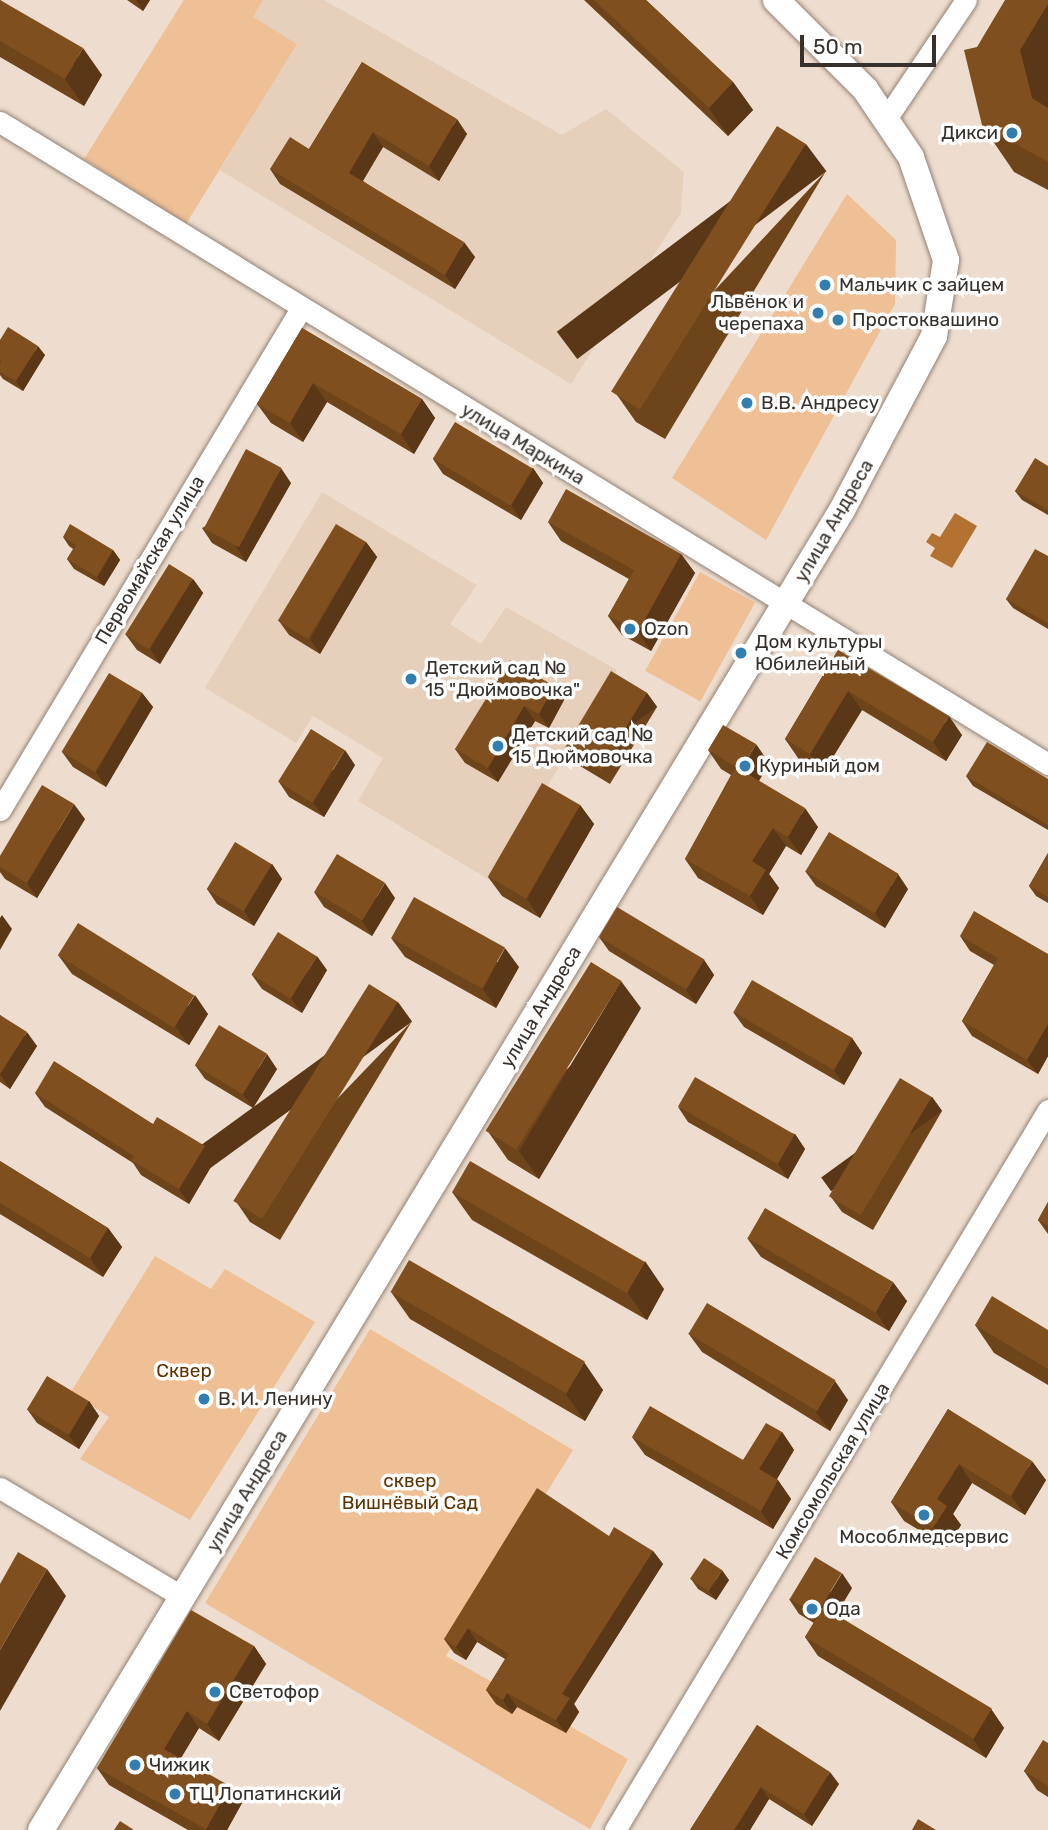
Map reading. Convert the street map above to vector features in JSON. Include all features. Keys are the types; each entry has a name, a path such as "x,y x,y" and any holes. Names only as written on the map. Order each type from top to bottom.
{"street":[{"name":"улица Андреса","path":"41,1830 787,603 842,510 934,336 946,260 911,157 865,89 776,0"},
{"path":"886,119 966,0"},
{"name":"улица Маркина","path":"0,122 300,310 787,603 1048,764"},
{"name":"Первомайская улица","path":"0,810 300,310"},
{"name":"Комсомольская улица","path":"615,1830 1048,1110"},
{"path":"0,1488 183,1597"}],"shaded area":[{"path":"263,0 324,0 562,135 606,109 684,172 681,213 571,384 220,170 296,44 252,17"},
{"name":"Детский сад № 15 \"Дюймовочка\"","path":"322,492 477,585 450,624 481,644 506,607 617,670 491,881 358,801 383,758 313,716 296,743 205,688"},
{"path":"955,513 977,526 952,568 930,556 935,548 926,542 932,533 940,537"}],"green space":[{"path":"184,0 263,0 253,17 297,44 186,224 84,159"},
{"path":"847,194 896,240 895,304 766,540 672,478"},
{"path":"700,572 755,603 700,701 645,671"},
{"name":"Сквер","path":"155,1256 211,1289 225,1269 315,1322 190,1520 80,1459 109,1417 71,1392"},
{"name":"сквер Вишнёвый Сад","path":"370,1329 573,1450 446,1656 628,1759 590,1829 205,1603"}],"building":[{"path":"0,0 83,48 65,79 0,41"},
{"path":"594,0 646,0 733,82 709,108"},
{"path":"1005,0 1048,0 1020,50 1032,98 1048,108 1048,162 982,125 964,50 977,47"},
{"path":"362,62 457,119 429,166 373,132 349,173 464,242 445,275 270,169 290,137 309,149"},
{"path":"777,126 806,144 640,409 611,391"},
{"path":"8,327 38,346 16,381 0,372 0,340"},
{"path":"302,328 422,399 401,434 313,383 290,423 257,404"},
{"path":"455,422 533,469 511,506 433,459"},
{"path":"246,449 281,468 239,547 204,528"},
{"path":"1035,458 1048,466 1048,510 1015,491"},
{"path":"566,489 681,554 638,632 608,616 634,570 548,522"},
{"path":"70,524 113,550 97,577 67,559 76,545 63,537"},
{"path":"336,524 366,542 308,639 278,621"},
{"path":"1035,549 1048,556 1048,623 1006,599"},
{"path":"169,564 193,579 149,649 125,634"},
{"path":"838,650 949,716 933,742 848,691 810,754 785,739"},
{"path":"510,660 554,686 539,714 524,706 488,768 455,749"},
{"path":"611,671 647,693 601,770 565,748"},
{"path":"109,673 142,693 95,772 62,752"},
{"path":"723,725 756,744 741,770 805,808 788,837 773,828 752,861 766,870 750,896 685,859 736,767 708,750"},
{"path":"311,729 345,750 312,803 278,782"},
{"path":"987,742 1048,779 1048,825 966,776"},
{"path":"542,783 580,805 526,899 488,877"},
{"path":"42,785 74,804 27,883 0,867 0,856"},
{"path":"829,832 898,874 875,913 805,871"},
{"path":"235,842 272,864 244,911 207,889"},
{"path":"1048,853 1048,897 1029,886"},
{"path":"337,854 385,883 362,921 314,892"},
{"path":"414,897 505,947 482,989 391,938"},
{"path":"617,907 704,960 686,990 599,937"},
{"path":"974,911 1048,954 1048,1024 1027,1060 962,1021 998,958 960,936"},
{"path":"78,923 194,996 174,1028 58,955"},
{"path":"278,932 317,956 291,999 252,974"},
{"path":"591,962 622,981 516,1150 486,1131"},
{"path":"752,980 852,1038 834,1070 734,1012"},
{"path":"369,984 398,1002 262,1219 233,1201"},
{"path":"0,1015 27,1032 0,1074"},
{"path":"219,1025 267,1054 243,1094 195,1065"},
{"path":"54,1061 153,1124 157,1117 205,1146 179,1189 131,1160 134,1156 35,1093"},
{"path":"695,1077 795,1134 778,1164 678,1106"},
{"path":"900,1078 932,1097 861,1215 829,1196"},
{"path":"0,1161 108,1228 90,1258 0,1203"},
{"path":"470,1161 645,1262 627,1293 452,1192"},
{"path":"1048,1202 1048,1226 1038,1220"},
{"path":"765,1208 893,1282 876,1312 748,1238"},
{"path":"409,1260 585,1362 566,1394 391,1292"},
{"path":"992,1296 1048,1330 1048,1369 975,1325"},
{"path":"707,1303 836,1380 817,1411 688,1334"},
{"path":"47,1376 89,1401 69,1435 27,1409"},
{"path":"650,1406 743,1460 766,1423 782,1432 759,1469 778,1480 761,1511 632,1437"},
{"path":"948,1409 1032,1461 1011,1496 959,1464 937,1499 947,1506 933,1528 891,1502"},
{"path":"537,1488 609,1536 614,1527 653,1551 562,1694 570,1698 556,1720 507,1693 503,1700 486,1690 509,1654 468,1628 456,1647 444,1639"},
{"path":"18,1552 47,1569 0,1650 0,1584"},
{"path":"815,1557 842,1573 816,1615 790,1599"},
{"path":"704,1558 722,1570 708,1591 690,1579"},
{"path":"823,1607 992,1708 974,1738 805,1637"},
{"path":"191,1610 254,1646 207,1724 187,1711 164,1749 230,1786 206,1829 97,1768"},
{"path":"757,1725 830,1772 804,1814 761,1787 734,1830 690,1830"},
{"path":"1043,1740 1048,1743 1048,1786 1024,1771"},
{"path":"918,1819 936,1830 912,1830"},
{"path":"120,1821 134,1830 114,1830"}],"place":[{"name":"Дикси","path":"1012,133"},
{"name":"Мальчик с зайцем","path":"825,285"},
{"name":"Львёнок и черепаха","path":"818,313"},
{"name":"Простоквашино","path":"838,320"},
{"name":"В.В. Андресу","path":"747,403"},
{"name":"Ozon","path":"630,629"},
{"name":"Дом культуры Юбилейный","path":"741,653"},
{"name":"Детский сад № 15 \"Дюймовочка\"","path":"411,679"},
{"name":"Детский сад № 15 Дюймовочка","path":"498,746"},
{"name":"Куриный дом","path":"745,766"},
{"name":"В. И. Ленину","path":"204,1399"},
{"name":"Мособлмедсервис","path":"924,1515"},
{"name":"Ода","path":"812,1609"},
{"name":"Светофор","path":"215,1692"},
{"name":"Чижик","path":"135,1765"},
{"name":"ТЦ Лопатинский","path":"175,1794"}]}
